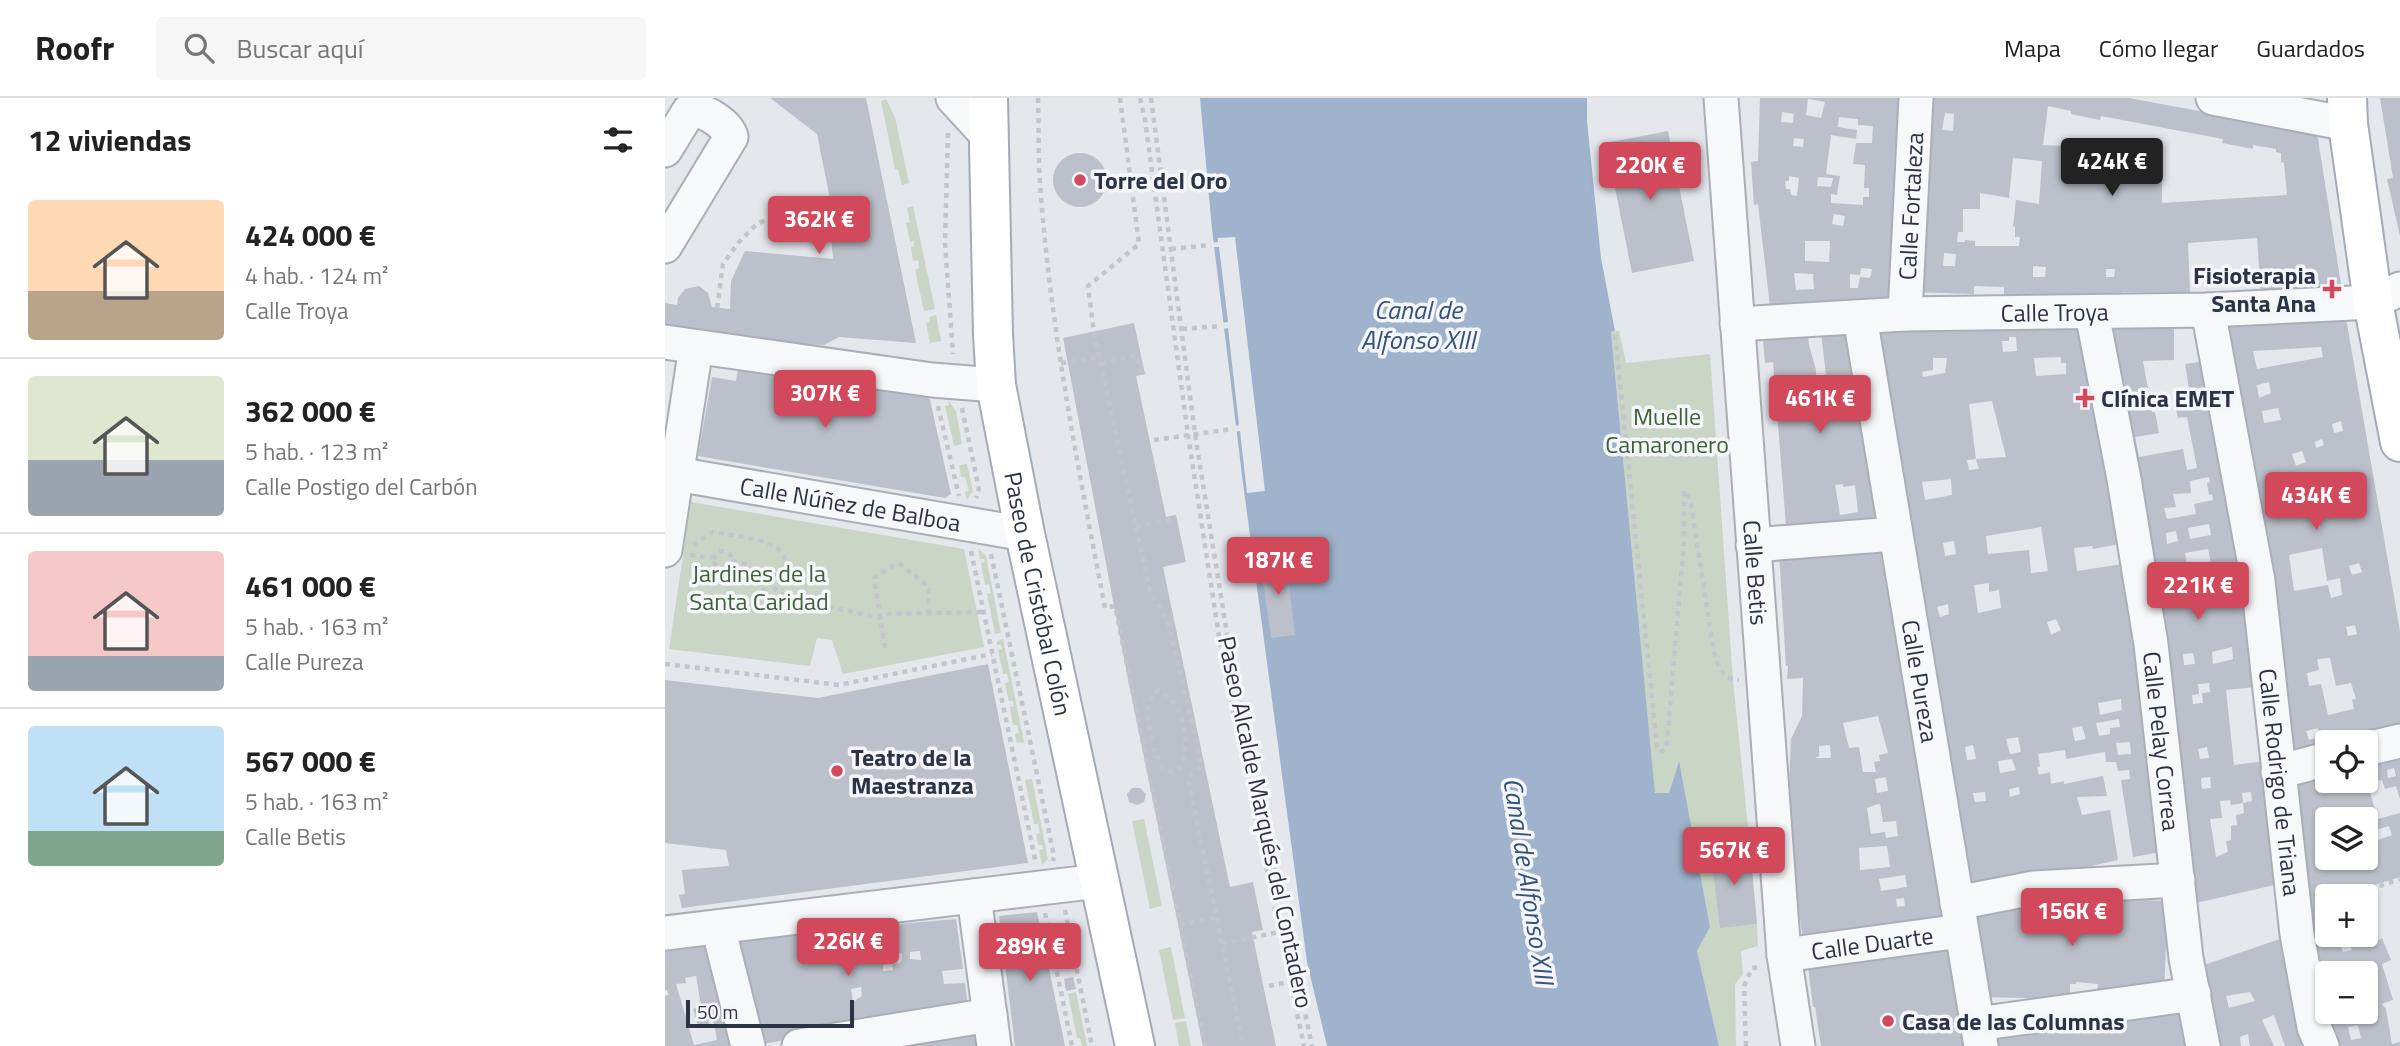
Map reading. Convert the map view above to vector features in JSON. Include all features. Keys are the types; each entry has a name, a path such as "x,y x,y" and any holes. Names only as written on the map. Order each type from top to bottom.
{"main road":[{"path":"2348,111 2386,295 2400,442"},
{"name":"Paseo de Cristóbal Colón","path":"988,117 996,385 1025,534 1135,1046"}],"street":[{"path":"665,112 673,98"},
{"name":"Calle Betis","path":"1721,98 1753,545 1774,961 1798,1046"},
{"name":"Calle Fortaleza","path":"1905,314 1916,98"},
{"path":"2213,98 2348,111"},
{"path":"665,150 689,111 693,109 701,110 726,128 731,137 665,246"},
{"path":"950,111 988,117"},
{"name":"Calle Troya","path":"1737,324 1905,314 2208,310 2386,295"},
{"name":"Calle Rodrigo de Triana","path":"2208,310 2258,581 2297,934 2314,1027 2322,1046"},
{"name":"Calle Pelay Correa","path":"2092,313 2124,479 2151,644 2186,958 2203,1046"},
{"name":"Calle Pureza","path":"1860,317 1979,1035"},
{"path":"673,552 681,344 932,380 996,385"},
{"name":"Calle Núñez de Balboa","path":"676,474 1025,534"},
{"path":"1753,545 1895,534"},
{"path":"2378,746 2400,741"},
{"path":"2278,772 2315,762"},
{"name":"Calle Duarte","path":"1774,961 1959,917 2034,888 2178,880"},
{"path":"665,933 1098,881"},
{"path":"799,1046 992,1031 974,896"},
{"path":"718,927 748,1046"},
{"path":"1979,1035 2194,994"}],"path":[{"path":"1038,98 1040,183 1072,434 1105,608 1115,606 1205,1046"},
{"path":"1120,98 1139,244 1088,286 1099,357 1150,591 1168,622 1202,765 1188,778 1243,1046"},
{"path":"1140,98 1223,662 1304,1046"},
{"name":"Paseo Alcalde Marqués del Contadero","path":"1150,98 1195,434 1231,659 1312,1046"},
{"path":"950,111 945,243 953,355"},
{"path":"717,307 723,264 757,223 781,213 832,207"},
{"path":"1171,249 1211,245"},
{"path":"1182,329 1221,326"},
{"path":"1615,335 1622,381 1657,747 1660,752 1665,750 1667,742 1684,542 1684,491 1691,505 1714,653 1721,673 1733,680 1743,680"},
{"path":"1101,363 1136,355 1141,375"},
{"path":"1061,363 1099,357"},
{"path":"937,400 960,504"},
{"path":"963,409 979,489"},
{"path":"1154,440 1232,429"},
{"path":"1136,526 1172,519"},
{"path":"673,552 712,532 771,544 782,550 786,556 785,564 745,613"},
{"path":"970,544 1036,869"},
{"path":"723,551 731,555 732,561 726,568 721,569 716,566 713,558 723,551"},
{"path":"991,555 1054,856"},
{"path":"732,561 748,565 785,597 879,618 889,614 984,612"},
{"path":"885,648 874,578 900,564 929,587 928,612"},
{"path":"665,664 839,685 992,654"},
{"path":"1143,744 1152,741 1148,708 1151,697 1158,690 1170,697 1181,713 1186,736 1186,754 1181,767 1172,772 1162,767 1154,749"},
{"path":"2378,887 2400,879"},
{"path":"1043,905 1072,1046"},
{"path":"1065,909 1092,1046"},
{"path":"1180,925 1217,917"},
{"path":"1222,944 1289,930"},
{"path":"1746,1046 1744,986 1752,968 1774,961"},
{"path":"1269,986 1299,980"}],"green space":[{"path":"886,99 895,117 909,183 902,185 898,170 895,169 881,101"},
{"path":"913,206 935,309 924,311 915,270 919,268 918,260 913,261 911,247 914,246 914,241 910,242 906,223 910,222 907,208"},
{"path":"936,315 941,341 930,343 926,323 930,322 929,317"},
{"name":"Muelle Camaronero","path":"1619,331 1626,363 1710,354 1733,680 1750,846 1710,851 1720,927 1757,924 1758,946 1741,951 1743,974 1735,984 1736,1046 1719,1046 1697,951 1710,927 1678,763 1669,794 1655,794 1611,332"},
{"path":"948,400 956,411 962,444 954,446 945,406 949,405"},
{"path":"967,464 973,491 967,500 965,492 969,491 965,477 961,477 959,465"},
{"name":"Jardines de la Santa Caridad","path":"691,502 964,549 984,647 843,674 832,640 817,638 810,666 669,649"},
{"path":"978,548 986,556 1001,633 995,634 987,594 991,593 989,584 985,585 981,563 985,562 980,559"},
{"path":"1003,639 1024,742 1017,743 1015,734 1019,733 1017,725 1013,725 1010,707 1014,706 1013,701 1009,701 1005,683 1009,682 1007,674 1003,674 998,650 1002,649 1001,645 997,645 997,641"},
{"path":"1032,779 1048,859 1042,865 1039,850 1043,849 1042,845 1038,845 1036,834 1040,833 1038,824 1034,824 1025,780"},
{"path":"1144,819 1162,906 1150,909 1132,821"},
{"path":"1171,947 1185,1018 1173,1020 1159,950"},
{"path":"1076,992 1087,1046 1082,1046 1080,1038 1077,1038 1068,994"},
{"path":"1186,1021 1191,1046 1179,1046 1175,1023"}],"water":[{"name":"Canal de Alfonso XIII","path":"1200,98 1587,98 1601,258 1615,331 1611,332 1655,793 1669,793 1679,761 1710,927 1697,951 1719,1046 1327,1046 1307,962 1243,483 1212,229"}],"pier":[{"path":"1235,237 1265,491 1247,493 1240,431 1233,432 1232,427 1239,425 1228,328 1222,329 1221,323 1228,322 1219,247 1212,247 1211,243 1218,242 1218,238"}],"building":[{"path":"770,98 866,98 916,343 839,337 824,345 665,335 665,303 677,305 678,298 685,289 699,286 708,293 712,307 730,309 731,281 745,251 833,259 829,213 833,214 817,134"},
{"path":"1760,98 1909,98 1898,310 1771,315 1758,204 1754,205 1751,162 1758,161","holes":["1808,99 1825,102 1821,118 1806,115","1782,112 1794,114 1793,123 1781,122","1839,117 1858,119 1858,125 1873,126 1872,143 1856,143 1853,164 1865,165 1864,188 1869,188 1869,197 1863,197 1863,205 1831,203 1831,194 1837,195 1840,176 1826,174 1831,135 1856,139 1857,130 1838,127","1794,138 1804,139 1803,147 1793,146","1789,176 1799,178 1797,196 1791,195 1790,189 1786,189 1785,181 1789,181","1818,177 1833,178 1831,187 1817,186","1834,214 1845,216 1843,226 1832,224","1805,241 1830,241 1829,262 1805,261","1861,268 1872,269 1869,278 1860,277 1858,288 1850,288 1850,274 1860,275","1794,273 1813,274 1814,289 1796,290"]},
{"path":"1922,98 2129,98 2317,133 2343,297 2261,296 2257,238 2188,243 2190,293 2121,292 2121,305 2066,297 2004,295 2004,287 1974,286 1974,294 1911,292","holes":["2048,106 2100,120 2101,116 2223,139 2222,143 2253,149 2253,145 2276,149 2276,152 2281,153 2281,162 2284,163 2287,195 2162,203 2162,151 2043,145","1945,113 1954,114 1953,131 1942,130","2013,158 2042,161 2039,204 2016,200 2013,227 2015,226 2015,237 2020,237 2019,246 1975,246 1975,241 1957,242 1958,232 1963,232 1963,209 1980,209 1980,193 2009,198","1944,253 1956,254 1955,266 1943,266","2033,266 2046,267 2045,277 2033,277","2106,269 2115,269 2114,277 2106,277","2300,272 2302,283 2292,282 2291,273"]},
{"path":"2380,98 2400,98 2400,236 2387,179 2393,178"},
{"path":"1668,131 1694,261 1632,273 1606,143"},
{"name":"Torre del Oro","path":"1080,153 1099,161 1107,180 1099,199 1080,207 1061,199 1053,180 1061,161"},
{"path":"2346,318 2400,631 2400,738 2378,741 2378,730 2318,728 2306,731 2309,740 2315,738 2315,756 2289,764 2219,324","holes":["2321,347 2323,357 2257,369 2253,351","2269,382 2271,393 2259,398 2257,385","2278,408 2281,420 2264,423 2262,411","2341,421 2343,431 2334,433 2332,424","2322,439 2324,445 2316,448 2315,442","2302,451 2306,462 2296,466 2292,454","2311,487 2313,497 2304,499 2301,490","2292,504 2296,513 2285,518 2281,507","2314,508 2320,527 2315,529 2309,510","2322,548 2327,581 2340,578 2342,595 2331,598 2328,585 2294,591 2289,555","2359,563 2362,572 2352,575 2349,566","2355,625 2357,634 2348,636 2346,627","2330,658 2336,686 2351,683 2356,699 2352,700 2354,709 2328,715 2321,684 2309,686 2307,673 2319,670 2317,659"]},
{"path":"2084,320 2126,543 2093,549 2092,546 2074,548 2077,571 2129,563 2166,851 2133,857 2121,780 2130,779 2129,770 2118,771 2116,762 2106,762 2105,752 2066,759 2065,750 2038,754 2039,775 2050,772 2051,784 2103,776 2107,796 2077,797 2082,815 2110,810 2118,860 1966,894 1870,323","holes":["2016,337 2017,351 2003,352 2002,341","2061,357 2061,363 2066,363 2066,374 2036,376 2034,358","1933,358 1947,358 1945,373 1923,377 1922,372 1933,370","1992,401 2006,457 1976,459 1969,404","1976,459 1979,469 1969,470 1967,460","1951,479 1952,495 1925,500 1922,482","2041,527 2048,571 2031,573 2029,550 1988,554 1986,536","1954,541 1956,554 1945,556 1943,543","1989,583 1989,592 1999,590 2001,608 1978,613 1974,585","1948,604 1949,614 1940,617 1937,607","2056,619 2061,630 2051,635 2047,622","2121,699 2122,710 2100,715 2098,703","2119,719 2120,727 2110,728 2110,734 2099,736 2096,723","2082,726 2086,739 2075,741 2072,728","2018,737 2021,752 2010,754 2006,739","2130,742 2131,754 2118,755 2116,743","1973,745 1976,759 1967,760 1965,747","2012,759 2016,770 2000,773 1998,761","2019,787 2020,794 2010,797 2009,789","1985,792 1986,801 1975,802 1973,793"]},
{"path":"1134,323 1145,374 1136,376 1166,517 1176,515 1186,562 1163,567 1230,887 1253,882 1263,930 1252,932 1276,1046 1203,1046 1128,679 1063,338"},
{"path":"1820,324 1848,324 1877,529 1787,538 1773,362 1765,363 1762,329 1807,325 1816,376 1826,375","holes":["1816,376 1817,388 1832,387 1833,411 1816,414 1815,394 1811,394 1810,377","1843,484 1843,487 1855,485 1858,512 1840,515 1835,485"]},
{"path":"2174,324 2174,360 2143,361 2152,412 2155,412 2159,433 2135,437 2139,457 2183,449 2187,470 2197,468 2187,417 2178,418 2175,405 2191,401 2185,364 2207,361 2265,686 2226,690 2234,765 2272,760 2283,883 2196,903 2104,326","holes":["2209,477 2209,495 2212,494 2213,500 2194,504 2196,514 2167,519 2164,508 2176,507 2173,494 2191,493 2190,481","2209,524 2211,535 2190,539 2188,528","2176,531 2178,541 2167,544 2166,533","2208,549 2216,587 2191,592 2185,553","2186,590 2188,600 2179,602 2177,591","2232,647 2233,659 2213,664 2212,652","2193,653 2195,664 2184,665 2183,654","2209,683 2210,692 2202,693 2203,703 2193,704 2192,695 2199,694 2198,684","2207,747 2209,758 2200,759 2198,749","2210,777 2211,788 2202,789 2201,778","2251,792 2252,801 2243,803 2242,793","2230,800 2231,805 2243,803 2244,813 2236,815 2237,825 2231,826 2231,840 2226,841 2228,852 2216,857 2210,819 2222,818 2220,801"]},
{"path":"739,364 925,395 930,400 951,494 945,498 698,456 712,377 736,381"},
{"path":"1879,543 1945,928 1804,949 1795,879 1789,783 1791,739 1802,716 1803,678 1787,679 1779,552","holes":["1878,716 1888,753 1879,755 1880,761 1874,762 1876,772 1863,772 1859,747 1849,748 1843,723","1830,745 1831,758 1815,758 1819,756 1819,746","1886,777 1888,791 1877,793 1875,779","1880,804 1883,822 1896,821 1898,836 1886,838 1885,832 1871,834 1867,808","1887,846 1890,867 1860,870 1859,848","1905,875 1907,887 1881,891 1879,879","1904,898 1905,906 1897,907 1896,899"]},
{"path":"1274,553 1284,562 1288,576 1295,635 1271,638 1261,565 1268,554"},
{"name":"Teatro de la Maestranza","path":"988,664 1028,863 682,908 679,895 685,894 682,870 729,866 726,850 665,843 665,680 818,698"},
{"path":"2400,745 2400,799 2396,786 2385,789 2382,780 2378,781 2378,751","holes":["2394,768 2396,776 2388,778 2387,770"]},
{"path":"2315,767 2315,793 2370,793 2374,807 2315,807 2315,870 2378,870 2378,840 2392,835 2389,826 2378,829 2378,819 2400,813 2400,877 2378,884 2315,884 2315,938 2288,775"},
{"path":"1132,788 1140,788 1146,794 1144,802 1137,805 1129,802 1127,794"},
{"path":"1750,846 1757,924 1720,928 1710,850"},
{"path":"2080,898 2168,901 2164,992 2097,992 2098,984 2076,982 2070,984 2070,999 1983,997 1971,914"},
{"path":"1037,912 1065,1046 1015,1046 999,916"},
{"path":"956,919 963,969 942,971 944,984 965,983 968,1007 758,1045 730,939","holes":["920,951 921,960 910,959 910,952","902,953 902,960 892,965 893,970 883,971 883,965 892,963 890,955","861,987 862,996 853,1002 851,989"]},
{"path":"2289,936 2316,1046 2285,1046 2274,1015 2262,1020 2274,1046 2250,1046 2248,1034 2240,1037 2241,1046 2213,1046 2201,966","holes":["2250,992 2255,1001 2229,1008 2226,996"]},
{"path":"2382,938 2391,960 2382,964 2393,1000 2382,1004 2386,1009 2392,1044 2400,1042 2400,1046 2333,1046 2329,1024 2378,1024 2378,961 2319,961 2317,947 2341,947 2343,952 2352,950 2351,947 2378,947 2378,940","holes":["2358,1025 2361,1038 2351,1040 2348,1027"]},
{"path":"715,940 739,1046 665,1046 665,996 669,995 665,990 665,945","holes":["696,976 701,1006 693,1009 699,1028 709,1025 708,1017 712,1015 717,1040 694,1045 676,984 686,983 685,978"]},
{"path":"1947,941 1963,1046 1821,1046 1807,958"},
{"path":"1073,977 1076,989 1066,991 1064,979"},
{"path":"2185,1003 2194,1046 1996,1046 1994,1035"},
{"path":"981,1025 982,1046 885,1046"}],"place":[{"name":"Torre del Oro","path":"1080,180"},
{"name":"Fisioterapia Santa Ana","path":"2332,289"},
{"name":"Clínica EMET","path":"2085,398"},
{"name":"Teatro de la Maestranza","path":"837,771"},
{"name":"Casa de las Columnas","path":"1888,1021"}]}
